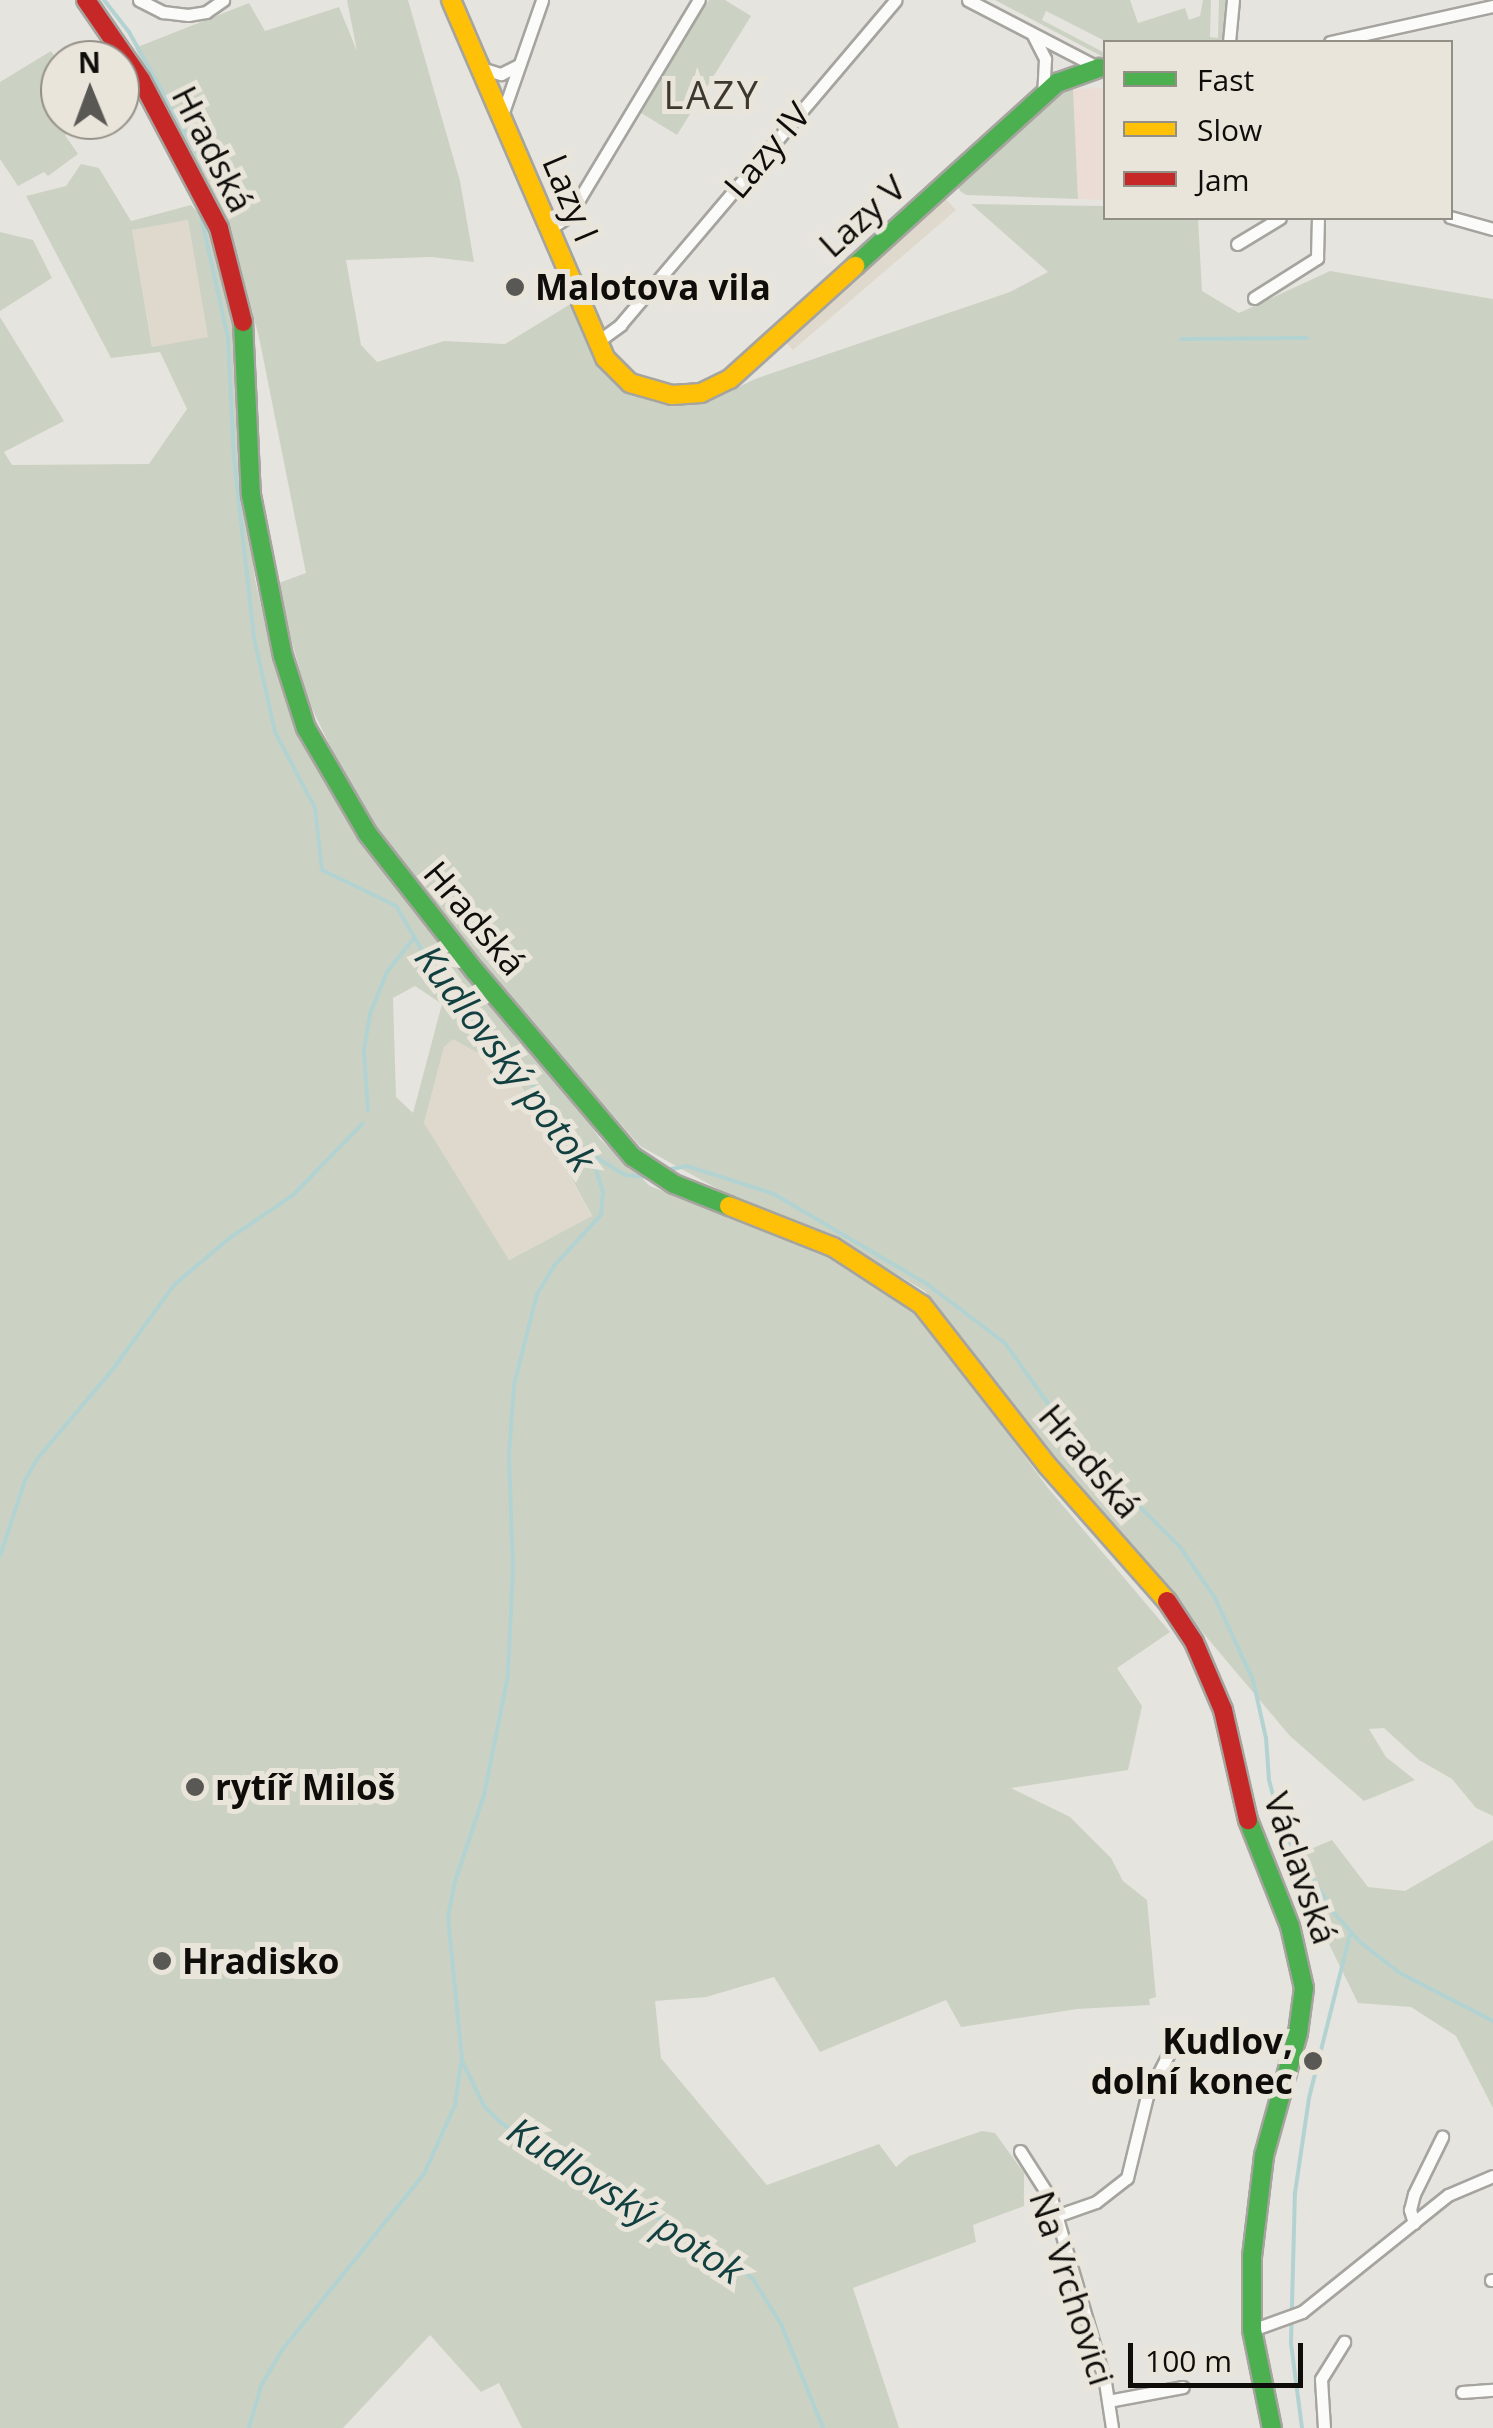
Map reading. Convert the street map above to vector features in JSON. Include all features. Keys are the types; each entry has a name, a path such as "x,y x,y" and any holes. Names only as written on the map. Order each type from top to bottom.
{"street":[{"name":"Hradská","path":"86,0 141,80 207,200 242,305 251,495 283,656 306,728 367,833 474,971 633,1158 674,1184 833,1247 922,1305 1047,1465 1187,1629"},
{"path":"138,0 163,12 188,15 206,12 223,0"},
{"name":"Lazy I","path":"451,0 597,342 622,377 662,394"},
{"path":"501,118 542,0"},
{"path":"548,230 569,216 699,0"},
{"name":"Lazy IV","path":"597,342 620,325 896,0"},
{"path":"968,0 1102,69"},
{"path":"1229,40 1233,0"},
{"path":"1339,40 1493,6"},
{"path":"1030,32 1045,59 1041,98"},
{"path":"480,68 501,74 520,62"},
{"name":"Lazy V","path":"662,394 701,393 730,379 1041,98 1071,75 1102,69"},
{"path":"1453,217 1493,229"},
{"path":"1237,244 1277,220"},
{"path":"1254,298 1317,258 1318,220"},
{"name":"Václavská","path":"1187,1629 1223,1710 1253,1840 1290,1926 1304,1988 1298,2034 1261,2174 1252,2256 1252,2330 1272,2428"},
{"path":"1056,2216 1096,2202 1127,2178 1147,2096 1170,2051"},
{"path":"1414,2223 1410,2204 1442,2137"},
{"name":"Na Vrchovici","path":"1020,2152 1056,2216 1108,2401 1112,2428"},
{"path":"1252,2330 1284,2322 1302,2312 1460,2187 1493,2176"},
{"path":"1324,2428 1321,2379 1344,2342"},
{"path":"1108,2401 1182,2387"},
{"path":"1462,2392 1493,2390"}],"shaded area":[{"path":"1103,88 1103,200 1078,199 1073,89"},
{"path":"943,196 956,210 793,350 783,339"},
{"path":"188,220 209,338 153,348 132,230"},
{"path":"453,1038 513,1073 592,1217 508,1260 424,1123 444,1047"}],"green space":[{"path":"347,0 408,0 460,181 474,262 431,257 346,260 361,345 377,362 444,341 505,344 574,302 611,377 652,397 708,402 755,379 1010,292 1048,272 971,204 1103,206 1103,220 1198,220 1202,291 1239,313 1330,271 1493,299 1493,1816 1476,1808 1452,1779 1419,1760 1384,1728 1369,1729 1386,1757 1415,1780 1364,1801 1290,1736 1064,1468 925,1291 830,1235 725,1193 640,1146 409,882 354,796 308,700 276,584 306,573 259,337 238,258 221,212 140,58 140,46 249,3 265,31 339,7 357,51"},
{"path":"709,0 725,0 751,16 677,135 638,111"},
{"path":"995,0 1130,0 1138,23 1185,8 1189,20 1200,16 1203,0 1211,0 1210,37 1218,38 1219,0 1229,0 1224,40 1103,40 1046,11 1042,20 1103,52 1103,57"},
{"path":"40,58 40,140 68,140 78,154 48,176 44,172 18,186 0,159 0,82"},
{"path":"1065,87 1073,89 1078,199 966,195 960,191 957,185"},
{"path":"81,164 99,168 131,221 191,205 213,229 241,347 242,466 255,579 276,671 304,744 336,801 397,885 562,1082 600,1139 650,1186 822,1254 889,1290 931,1329 1048,1488 1170,1632 1117,1668 1142,1706 1128,1770 1011,1788 1070,1817 1111,1858 1123,1881 1147,1900 1156,1997 1149,1999 1150,2005 1077,2009 961,2027 946,2000 820,2052 774,1977 706,1997 655,2001 661,2058 767,2185 879,2144 896,2167 909,2156 982,2131 995,2133 1024,2173 1024,2206 973,2225 976,2242 853,2288 899,2428 522,2428 499,2383 481,2392 430,2335 343,2428 0,2428 0,317 64,421 4,452 12,465 149,464 187,409 160,352 111,358 26,196 66,186","holes":["188,220 208,337 152,347 132,230","415,986 442,1004 413,1113 396,1097 393,998","453,1039 514,1073 592,1216 509,1260 424,1123 444,1047"]},
{"path":"0,232 33,240 52,278 0,311"},
{"path":"1332,1840 1368,1887 1405,1891 1493,1840 1493,2108 1456,2036 1411,2007 1358,2003 1287,1859"}],"waterway":[{"name":"Kudlovský potok","path":"104,0 129,32 201,161 200,178"},
{"name":"Kudlovský potok","path":"199,207 228,338 234,459 254,638 275,732 315,808 322,870 396,906 440,981 533,1085 582,1147 595,1166 603,1192 601,1215 554,1266 537,1294 514,1385 509,1455 513,1567 508,1675 484,1795 455,1881 448,1917 462,2061 484,2106 500,2122 560,2165 712,2247 753,2279 781,2324 823,2428"},
{"path":"1181,339 1307,338"},
{"path":"368,1110 364,1049 370,1014 387,972 413,939"},
{"path":"0,1556 25,1480 37,1459 113,1369 174,1285 227,1240 293,1195 363,1123"},
{"path":"589,1153 625,1175 648,1177"},
{"path":"665,1170 687,1166 774,1194 927,1284 1005,1343 1076,1443 1180,1547 1215,1598 1253,1680 1266,1738 1269,1780 1282,1830 1334,1913 1360,1942 1400,1973 1493,2021"},
{"path":"1302,2428 1291,2343 1295,2193 1309,2098 1350,1935"},
{"path":"249,2428 261,2386 282,2350 424,2174 455,2105 461,2063"}],"traffic: fast":[{"path":"855,266 1057,83 1099,68"},
{"path":"243,322 251,495 283,656 306,728 367,833 475,971 633,1157 674,1184 729,1206"},
{"path":"1248,1820 1290,1926 1304,1988 1298,2033 1264,2156 1252,2256 1252,2330 1272,2428"}],"traffic: slow":[{"path":"451,0 605,358 630,383 672,395 701,393 730,379 855,266"},
{"path":"729,1206 833,1247 922,1305 1047,1465 1167,1601"}],"traffic: jam":[{"path":"86,0 141,80 219,228 243,322"},
{"path":"1167,1601 1194,1642 1223,1710 1248,1820"}],"place":[{"name":"Malotova vila","path":"515,287"},
{"name":"rytíř Miloš","path":"195,1787"},
{"name":"Hradisko","path":"162,1961"},
{"name":"Kudlov, dolní konec","path":"1313,2061"}],"district":[{"name":"LAZY","path":"712,95"}]}
